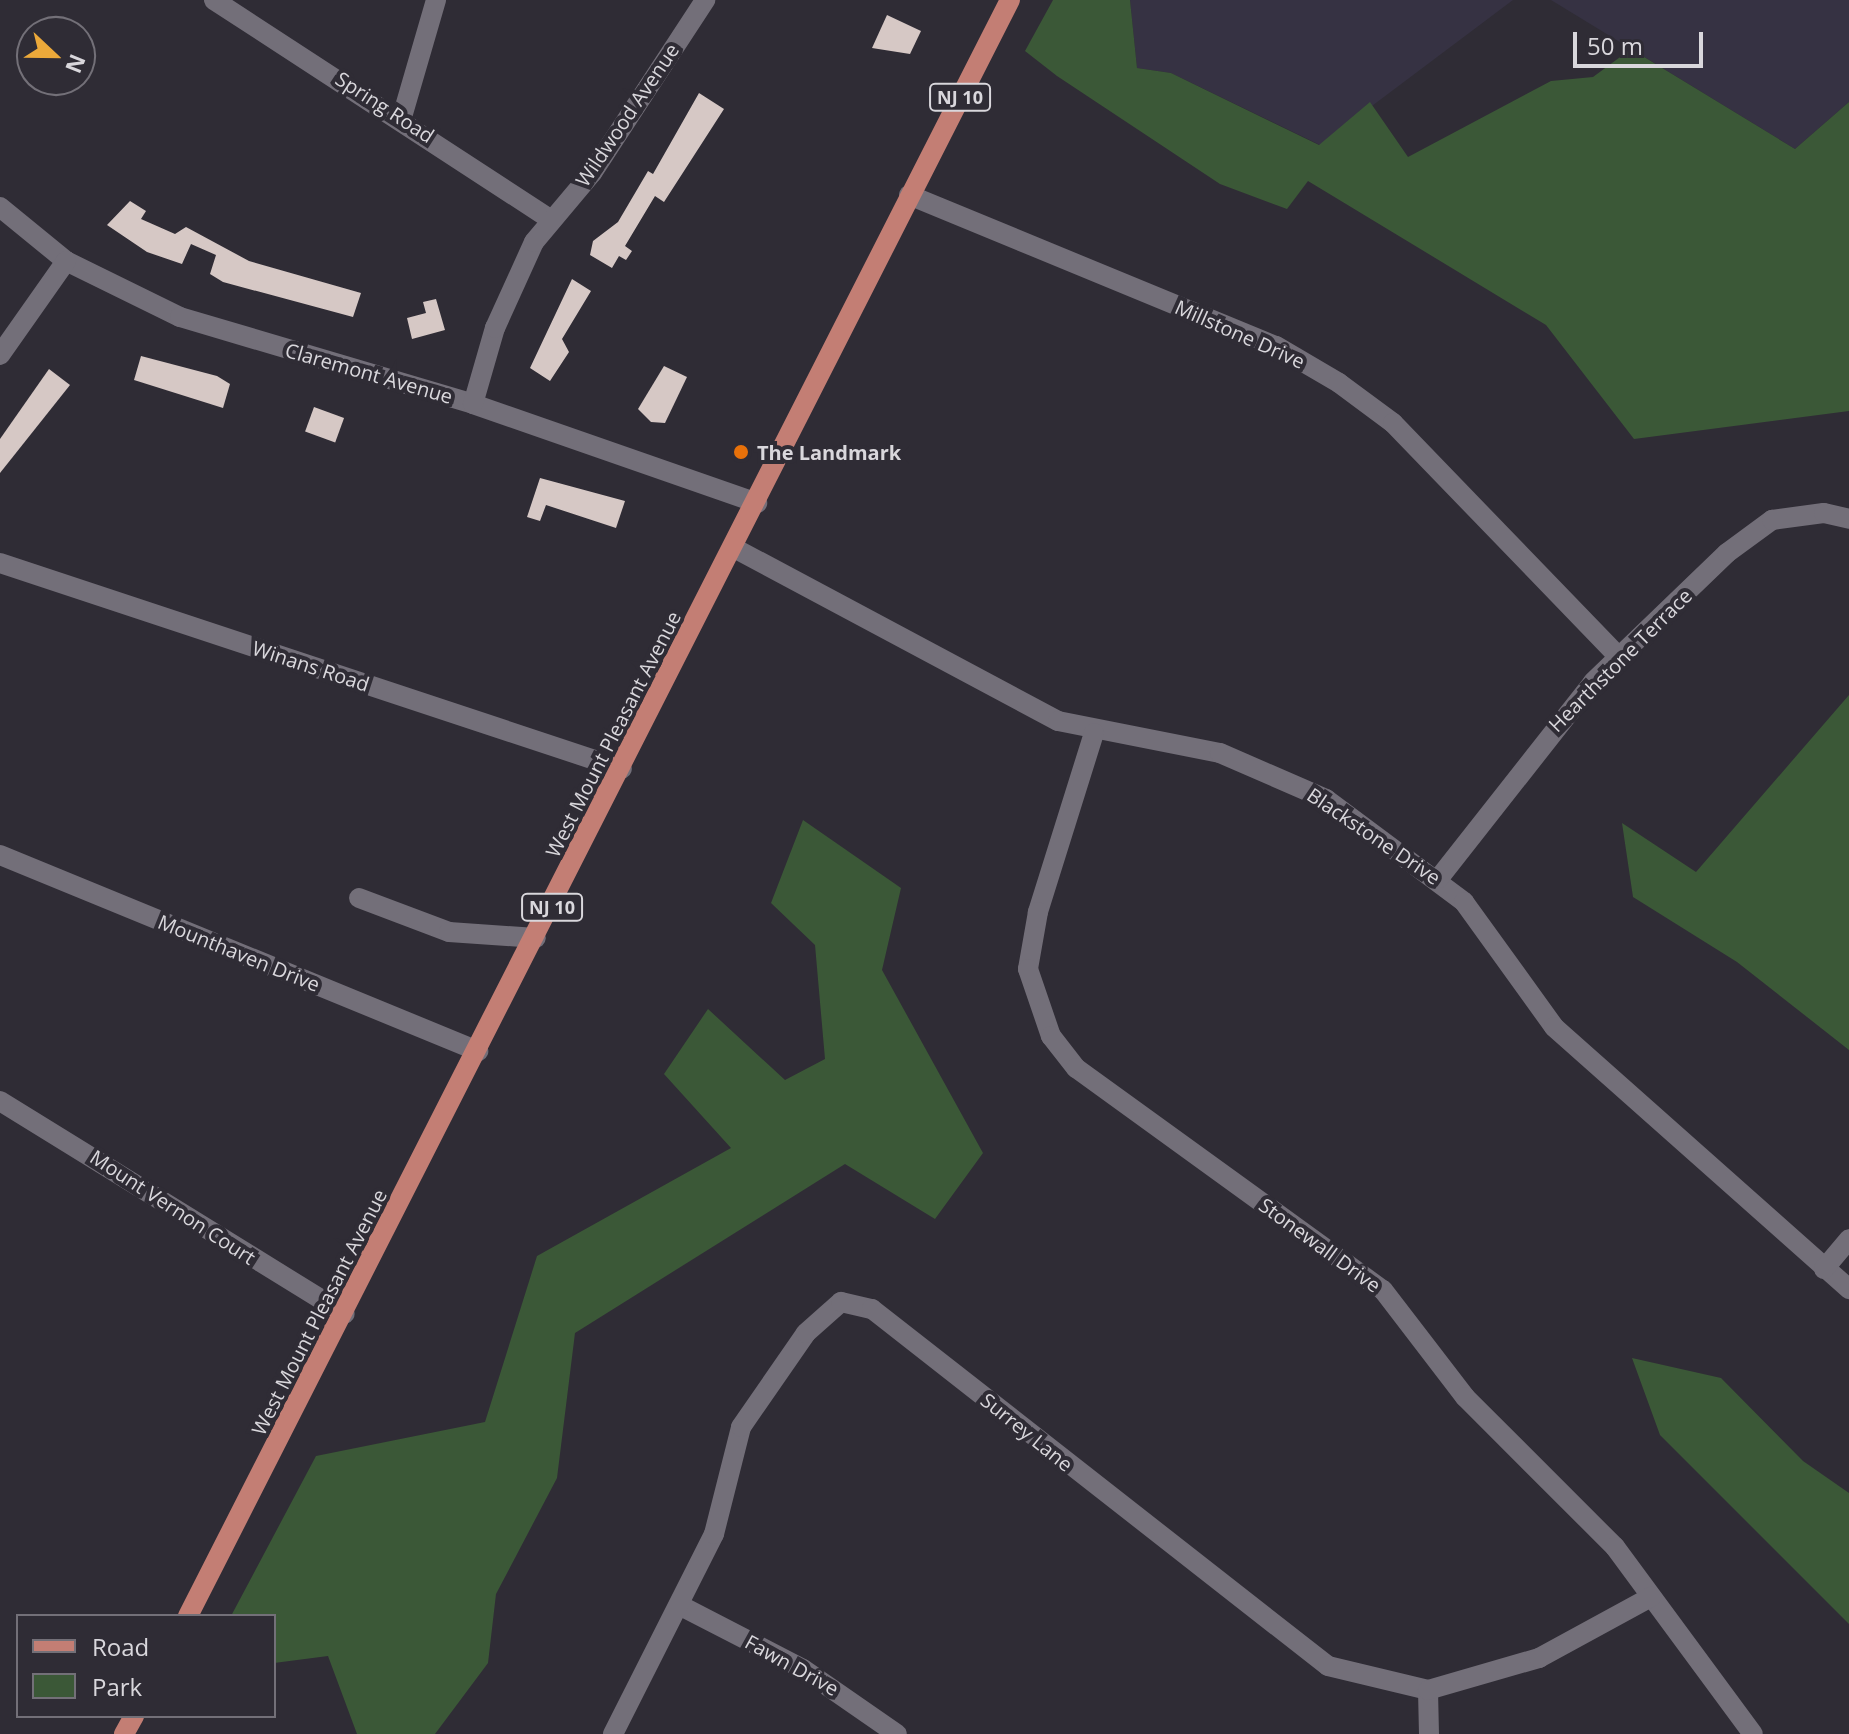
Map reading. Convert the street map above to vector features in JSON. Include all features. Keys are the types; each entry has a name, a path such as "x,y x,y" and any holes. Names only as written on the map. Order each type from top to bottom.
{"main road":[{"name":"West Mount Pleasant Avenue","path":"189,1614 345,1314 1010,0"}],"street":[{"name":"Spring Road","path":"214,0 402,117 552,220"},
{"path":"402,117 436,0"},
{"name":"Wildwood Avenue","path":"473,404 495,328 552,220 592,173 705,0"},
{"name":"Millstone Drive","path":"909,195 1276,346 1339,383 1393,423 1619,657"},
{"name":"Claremont Avenue","path":"0,207 66,261 180,317 473,404 757,503"},
{"path":"0,355 66,261"},
{"name":"Hearthstone Terrace","path":"1439,878 1540,741 1619,657 1753,531 1795,514 1849,519"},
{"name":"Blackstone Drive","path":"734,548 1058,721 1094,733 1220,753 1274,773 1326,799 1439,878 1554,1027 1849,1289"},
{"name":"Winans Road","path":"0,563 622,769"},
{"name":"Stonewall Drive","path":"1094,733 1038,912 1028,969 1051,1036 1076,1068 1383,1290 1465,1397 1615,1547 1753,1734"},
{"name":"Mounthaven Drive","path":"0,855 478,1051"},
{"path":"359,898 449,932 536,938"},
{"name":"Mount Vernon Court","path":"0,1101 345,1314"},
{"path":"1824,1269 1849,1239"},
{"name":"Surrey Lane","path":"613,1734 681,1606 714,1534 741,1427 827,1307 856,1301 1298,1647 1359,1677 1428,1690 1539,1658 1651,1597"},
{"name":"Fawn Drive","path":"681,1606 803,1669 897,1734"},
{"path":"1428,1690 1429,1734"}],"shaded area":[{"path":"1130,0 1513,0 1320,145 1171,73 1137,68"},
{"path":"1551,0 1849,0 1849,102 1795,149"}],"green space":[{"path":"1053,0 1130,0 1137,68 1171,73 1319,145 1370,102 1408,157 1551,81 1593,77 1631,49 1795,149 1849,102 1849,411 1634,439 1546,325 1308,181 1287,209 1220,184 1057,76 1025,51"},
{"path":"1849,695 1849,1050 1737,962 1633,897 1622,823 1696,872"},
{"path":"803,820 901,888 882,970 983,1153 935,1219 845,1164 575,1333 557,1478 496,1594 488,1663 435,1734 357,1734 328,1656 276,1663 276,1614 232,1614 316,1456 485,1422 537,1256 731,1148 664,1074 708,1009 785,1080 825,1059 815,945 771,903"},
{"path":"1632,1358 1721,1378 1803,1461 1849,1493 1849,1624 1660,1435"}],"building":[{"path":"887,15 921,31 910,54 872,48"},
{"path":"699,93 724,109 664,202 655,196 625,246 632,251 626,260 619,256 612,268 590,255 593,241 618,222 648,171 653,174"},
{"path":"130,201 146,211 141,219 175,234 186,227 249,261 361,293 353,317 223,282 210,274 216,255 191,244 182,264 147,252 107,225"},
{"path":"572,279 591,291 562,339 569,352 550,381 530,368"},
{"path":"436,299 445,330 412,339 407,318 426,313 423,302"},
{"path":"141,356 217,376 230,384 223,408 134,380"},
{"path":"664,366 687,377 665,423 651,422 638,409"},
{"path":"49,369 70,385 0,473 0,439"},
{"path":"314,407 344,418 335,442 305,431"},
{"path":"540,478 625,501 616,528 546,505 540,521 527,517"}],"place":[{"name":"The Landmark","path":"741,452"}]}
